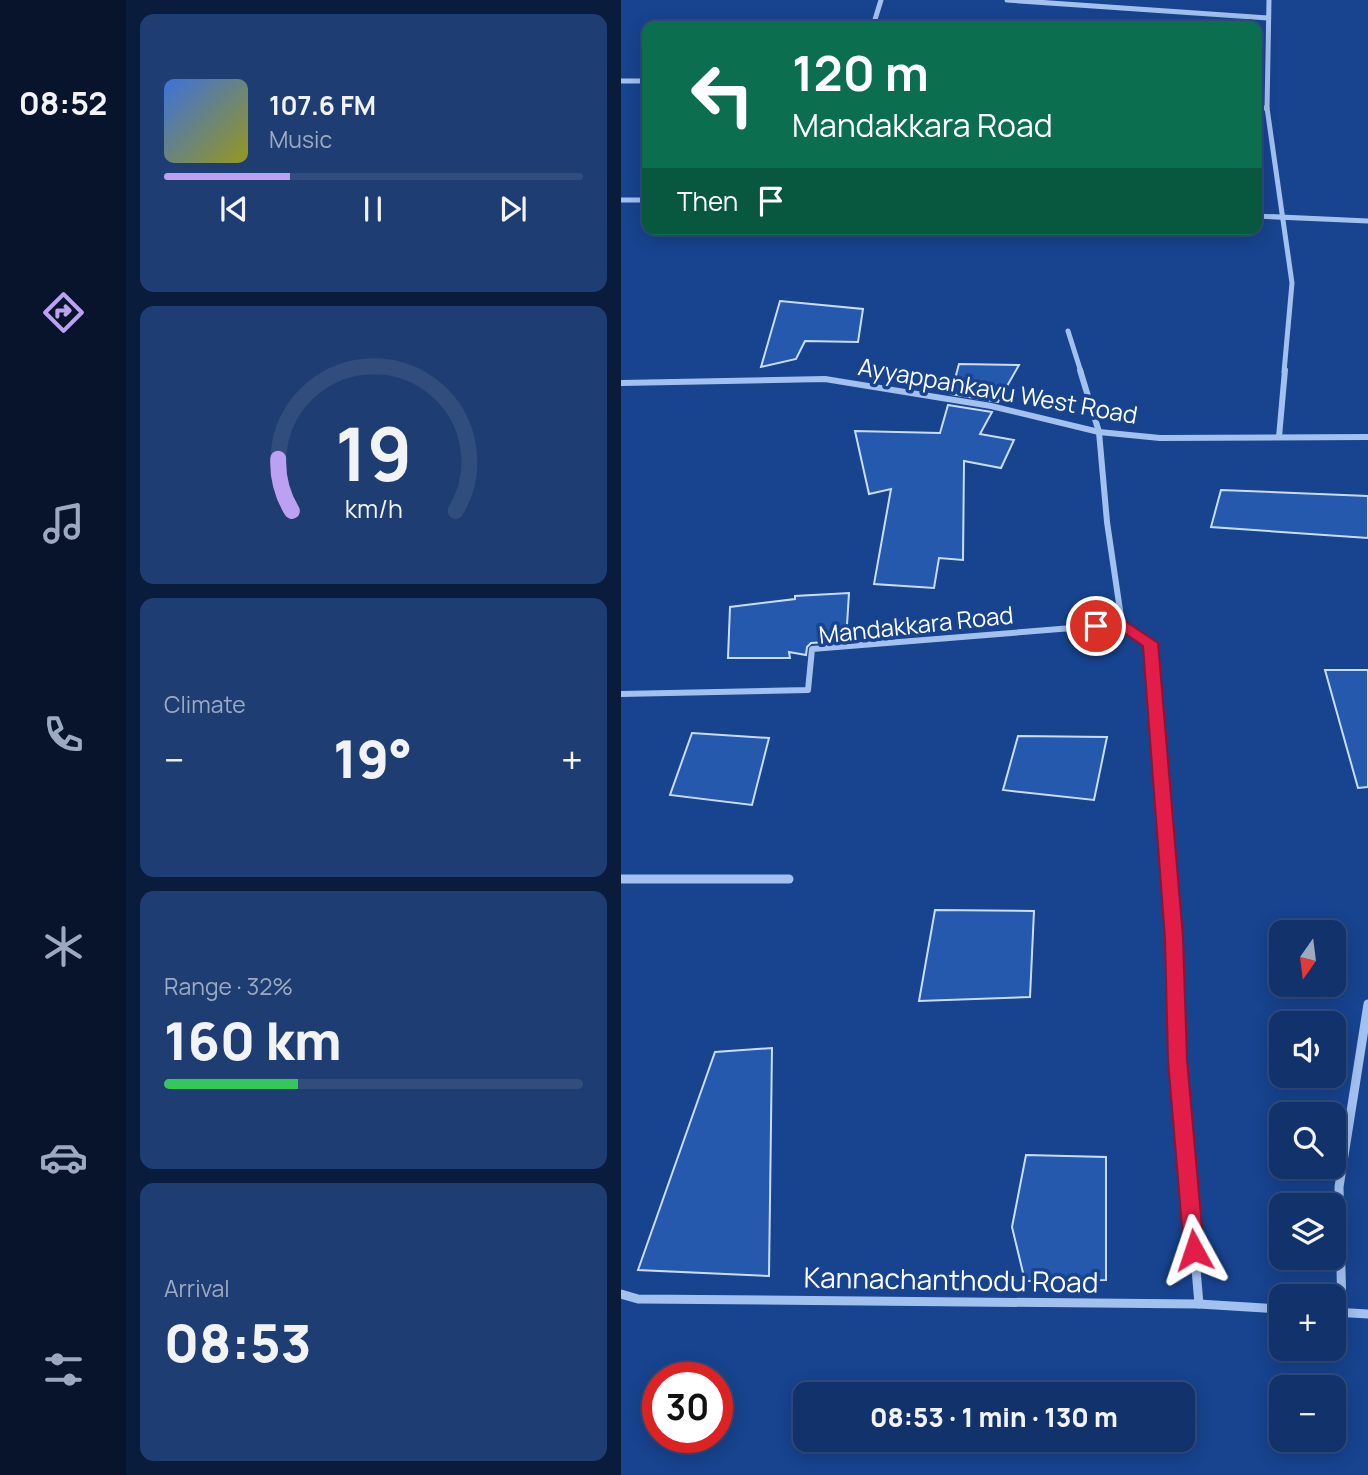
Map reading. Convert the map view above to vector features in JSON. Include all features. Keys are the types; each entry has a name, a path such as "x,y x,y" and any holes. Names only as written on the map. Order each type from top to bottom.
{"street":[{"path":"875,21 881,0"},
{"path":"1007,0 1268,18"},
{"path":"1269,0 1267,108 1292,283 1279,437"},
{"path":"621,81 642,81"},
{"path":"1262,108 1267,108"},
{"path":"621,200 642,200"},
{"path":"1262,216 1368,221"},
{"path":"1068,331 1099,432 1107,523 1122,624 1150,643 1174,938 1178,1060 1199,1304"},
{"name":"Ayyappankavu West Road","path":"621,383 825,379 991,406 1099,432 1160,438 1368,437"},
{"name":"Mandakkara Road","path":"621,694 808,690 812,649 1122,624"},
{"path":"621,880 789,879"},
{"path":"1338,1284 1339,1187 1368,1004"},
{"name":"Kannachanthodu Road","path":"621,1294 638,1299 1199,1304 1269,1308"},
{"path":"1346,1313 1368,1314"}],"building":[{"path":"780,301 863,309 858,342 805,341 796,359 761,367"},
{"path":"959,364 1019,365 998,402 951,394"},
{"path":"948,405 992,412 980,434 1014,440 1001,468 964,461 963,560 939,558 934,588 874,584 891,489 869,494 855,431 940,433"},
{"path":"1221,490 1368,496 1368,538 1211,527"},
{"path":"849,593 846,641 811,643 807,647 806,655 789,652 790,658 728,658 730,607 795,599 795,596"},
{"path":"1325,670 1368,670 1368,787 1358,788"},
{"path":"692,733 769,738 752,805 670,795"},
{"path":"1018,736 1107,737 1094,800 1003,790"},
{"path":"935,910 1034,911 1030,997 919,1001"},
{"path":"772,1048 769,1276 638,1270 715,1052"},
{"path":"1026,1155 1106,1157 1106,1280 1025,1281 1012,1227"}],"route":[{"path":"1096,626 1122,624 1150,643 1154,719 1174,938 1178,1060 1194,1250"}]}
